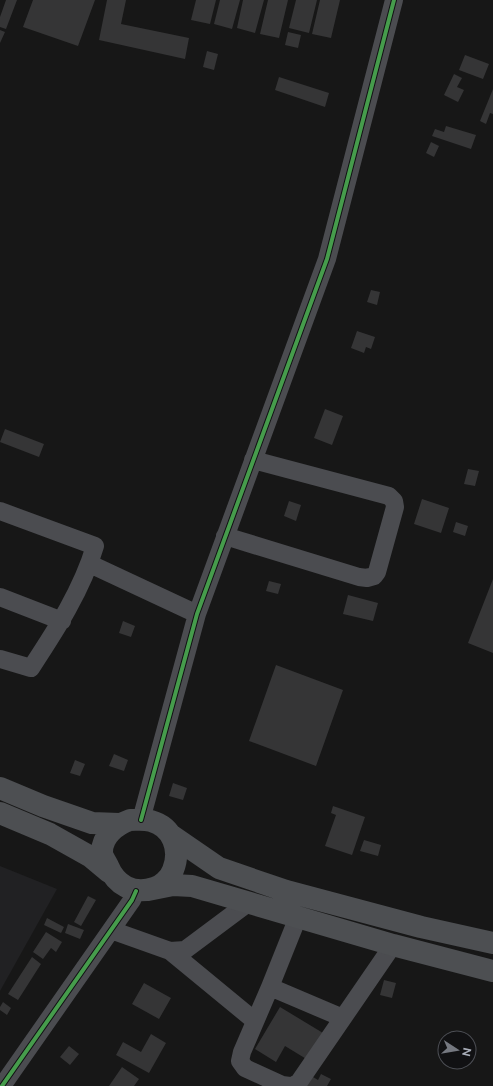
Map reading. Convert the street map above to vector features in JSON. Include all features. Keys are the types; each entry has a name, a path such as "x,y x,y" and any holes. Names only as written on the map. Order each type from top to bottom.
{"main road":[{"path":"0,788 43,806 92,823 119,824"},
{"path":"0,813 50,834 91,857 118,882 127,888 142,890 173,885 192,886 393,945 493,971"},
{"path":"111,874 102,853 104,842 109,833 119,824 130,820 151,821 161,826 171,835 219,868 286,891 421,927 492,942"},
{"path":"142,890 157,887 166,881 172,872 176,863 176,852 171,835"}],"street":[{"path":"141,820 197,614 327,259 394,0"},
{"path":"226,536 359,577 367,578 374,576 377,572 395,507 394,500 389,496 254,460"},
{"path":"0,511 95,546 90,564 62,621 31,668 0,659"},
{"path":"90,564 197,614"},
{"path":"0,597 62,621"},
{"path":"2,1086 132,900 142,890"},
{"path":"170,952 185,950 248,903"},
{"path":"298,917 242,1052 240,1061 245,1068 282,1085 292,1086 300,1082 393,945"},
{"path":"112,930 170,952 255,1021"},
{"path":"270,987 342,1018"}],"shaded area":[{"path":"0,866 57,889 0,991"}],"building":[{"path":"6,0 17,0 6,29 0,27 0,17"},
{"path":"33,0 95,0 78,46 23,27"},
{"path":"107,0 126,0 121,24 189,38 185,59 99,40"},
{"path":"196,0 216,0 210,24 191,20"},
{"path":"220,0 240,0 232,29 214,24"},
{"path":"243,0 264,0 255,33 237,28"},
{"path":"268,0 288,0 279,38 260,34"},
{"path":"296,0 317,0 309,33 289,28"},
{"path":"320,0 340,0 331,38 312,34"},
{"path":"0,30 5,32 0,43"},
{"path":"288,32 301,35 298,48 285,45"},
{"path":"207,51 218,54 214,70 203,67"},
{"path":"465,55 489,64 483,79 459,70"},
{"path":"454,74 462,78 457,87 464,90 458,102 444,95"},
{"path":"279,77 329,93 325,107 275,90"},
{"path":"493,89 493,114 490,113 486,124 480,121"},
{"path":"446,126 476,135 471,149 432,136 435,129 444,132"},
{"path":"431,142 439,146 434,157 426,153"},
{"path":"371,290 380,292 377,305 367,302"},
{"path":"357,331 375,337 371,349 366,347 364,353 351,348"},
{"path":"325,409 343,416 332,445 314,438"},
{"path":"5,429 44,444 39,457 0,442"},
{"path":"468,469 479,471 475,486 464,484"},
{"path":"422,499 449,508 441,533 414,524"},
{"path":"289,501 301,505 296,521 284,516"},
{"path":"456,522 468,526 465,536 453,532"},
{"path":"493,579 493,653 468,643"},
{"path":"269,581 281,584 278,594 266,591"},
{"path":"348,595 378,603 373,621 343,614"},
{"path":"123,621 135,626 131,637 119,633"},
{"path":"276,665 343,690 316,766 249,741"},
{"path":"114,754 128,760 124,771 109,766"},
{"path":"75,760 85,764 80,776 70,773"},
{"path":"173,783 187,788 183,800 169,796"},
{"path":"333,806 365,817 352,855 325,846 336,815 331,813"},
{"path":"364,840 381,845 378,856 360,851"},
{"path":"88,896 96,900 81,926 74,922"},
{"path":"47,918 64,927 61,933 44,925"},
{"path":"68,924 84,930 80,939 65,933"},
{"path":"46,932 62,942 56,952 51,948 43,959 33,952"},
{"path":"32,957 41,964 18,1000 8,994"},
{"path":"384,980 396,983 392,998 380,995"},
{"path":"144,983 171,998 159,1019 132,1004"},
{"path":"3,1002 11,1008 7,1015 0,1010"},
{"path":"280,1007 323,1033 308,1060 285,1046 276,1062 255,1049"},
{"path":"151,1034 166,1043 149,1073 116,1055 123,1042 141,1052"},
{"path":"69,1046 79,1054 70,1065 60,1057"},
{"path":"122,1067 139,1079 134,1086 109,1086"},
{"path":"308,1074 318,1080 321,1074 331,1079 327,1086 301,1086"}],"cycle path":[{"path":"141,820 197,614 327,259 394,0"},
{"path":"2,1086 132,900 136,891"}]}
